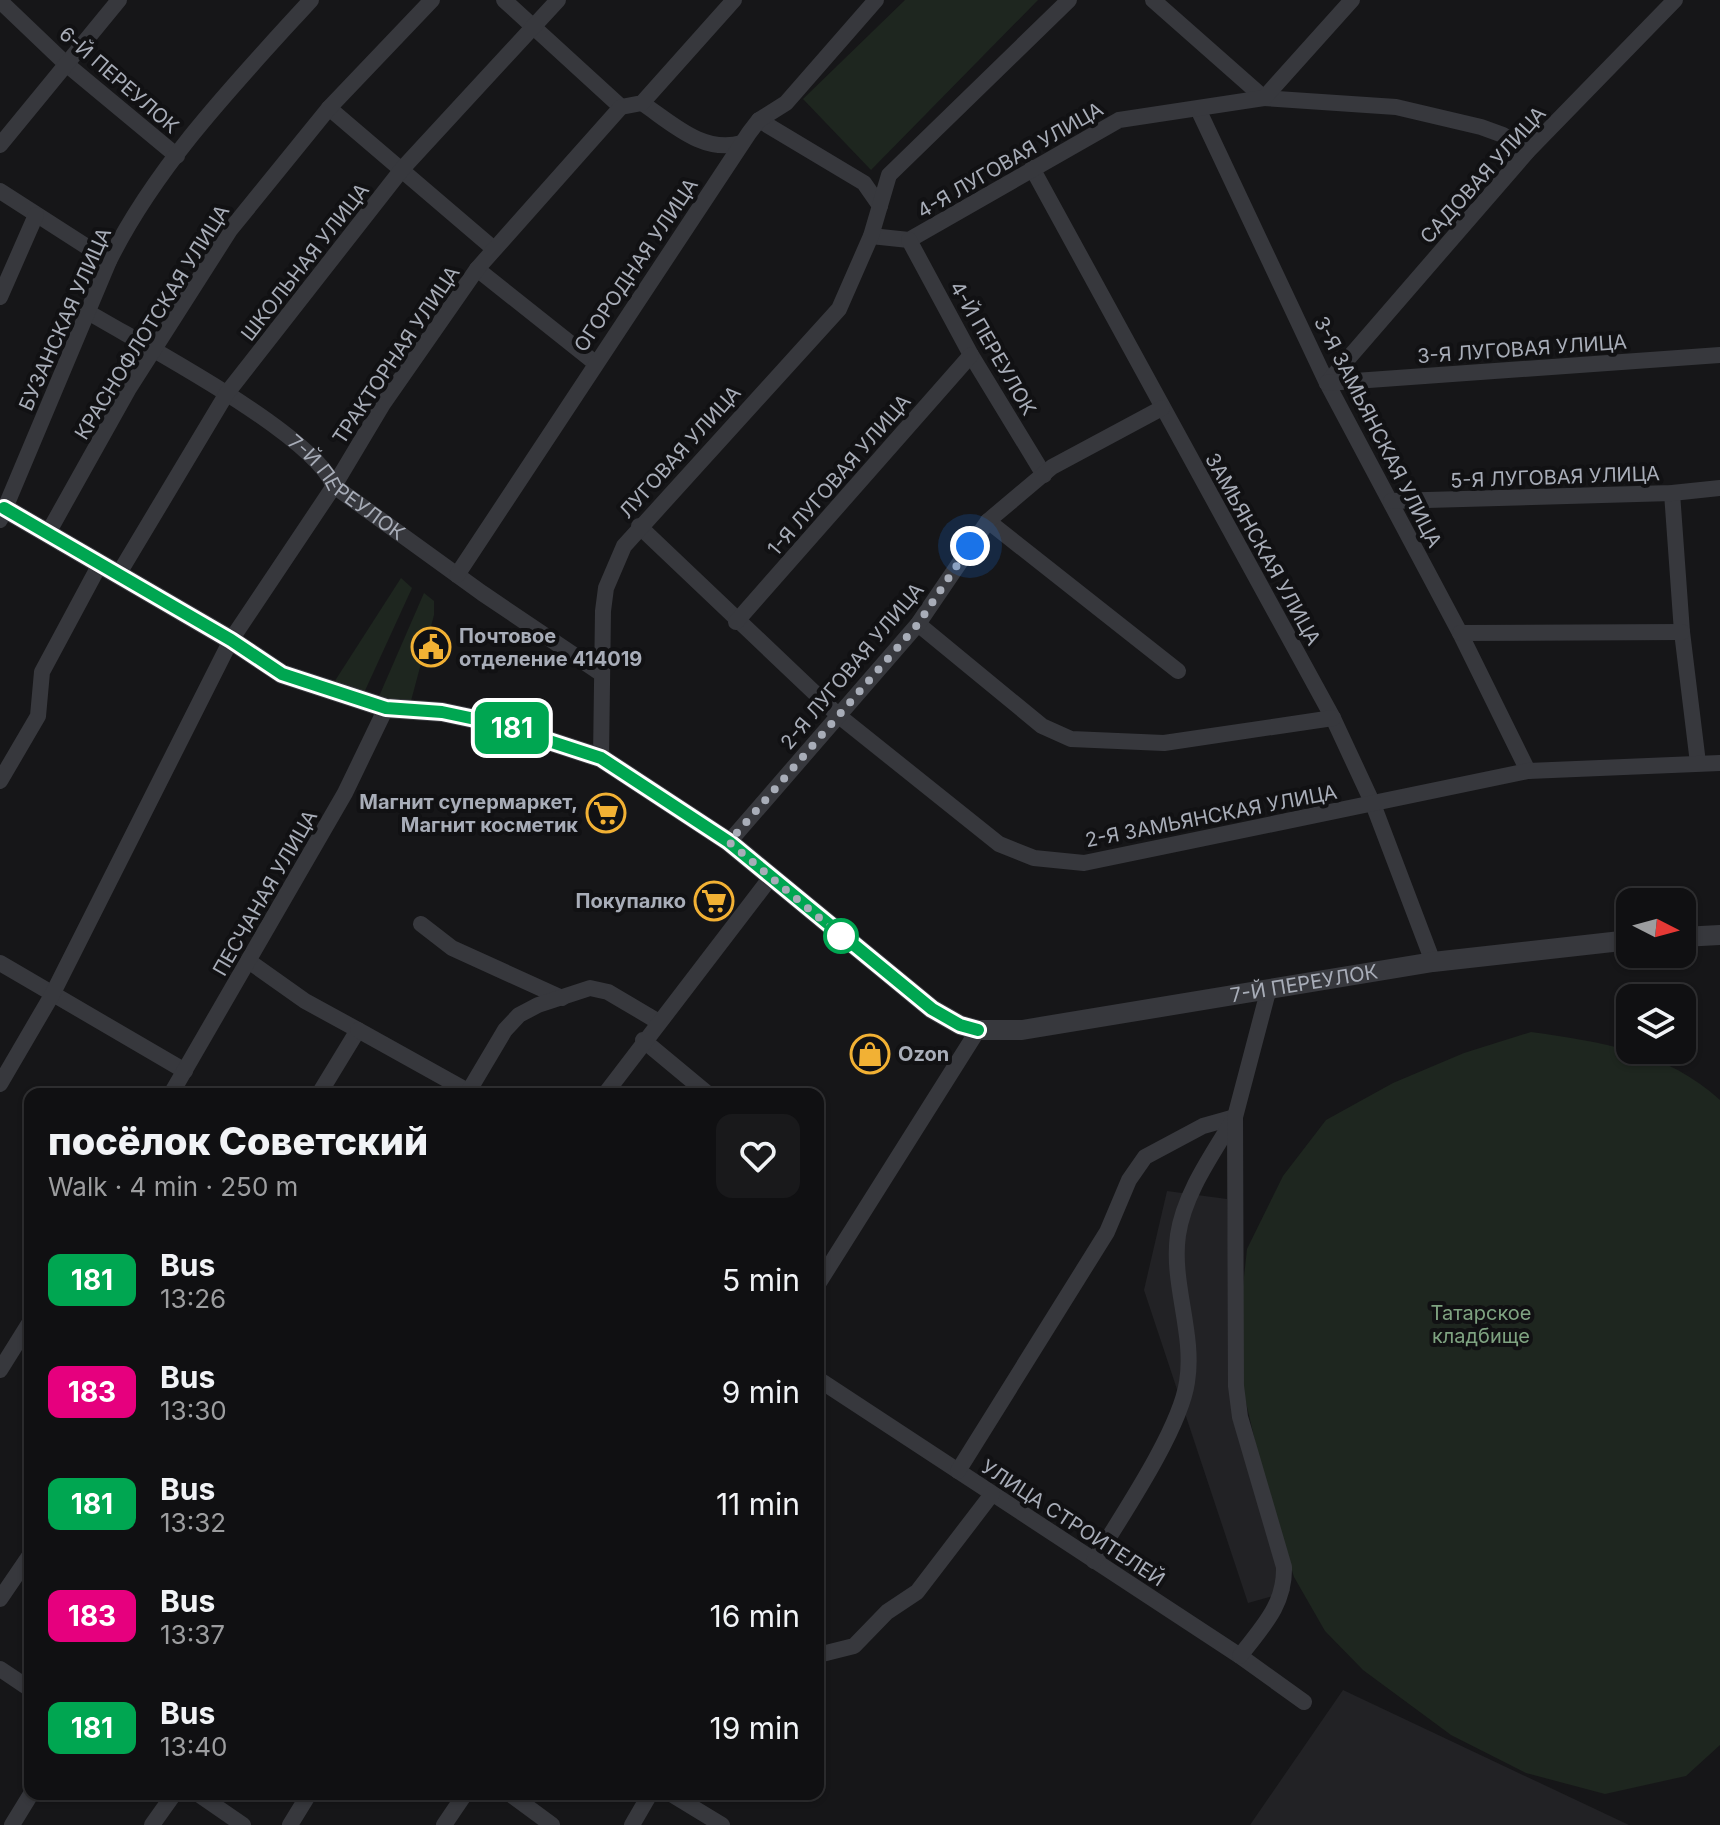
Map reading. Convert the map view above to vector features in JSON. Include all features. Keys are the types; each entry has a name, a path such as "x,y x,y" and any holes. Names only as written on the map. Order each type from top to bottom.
{"street":[{"path":"0,145 119,0"},
{"name":"БУЗАНСКАЯ УЛИЦА","path":"2,514 109,261 177,156 217,103 311,0"},
{"name":"КРАСНОФЛОТСКАЯ УЛИЦА","path":"48,533 152,350 230,230 329,108 432,0"},
{"path":"504,0 621,107 642,103 734,0"},
{"name":"ШКОЛЬНАЯ УЛИЦА","path":"0,781 38,716 42,672 227,393 403,168 558,0"},
{"name":"ОГОРОДНАЯ УЛИЦА","path":"457,575 594,362 742,143 759,120 786,103 876,0"},
{"name":"ЛУГОВАЯ УЛИЦА","path":"601,758 606,588 624,546 839,309 871,236 889,175 1069,0"},
{"path":"1153,0 1264,98 1352,0"},
{"name":"САДОВАЯ УЛИЦА","path":"1327,383 1527,152 1675,0"},
{"name":"6-Й ПЕРЕУЛОК","path":"0,1 65,63 177,156"},
{"name":"4-Я ЛУГОВАЯ УЛИЦА","path":"871,236 909,240 1119,120 1264,98 1396,107 1481,127 1503,135 1527,152"},
{"path":"642,103 690,136 714,146 742,143"},
{"name":"ТРАКТОРНАЯ УЛИЦА","path":"0,1084 52,995 231,640 334,486 383,404 477,269 621,107"},
{"path":"329,108 403,168 494,249"},
{"name":"3-Я ЗАМЬЯНСКАЯ УЛИЦА","path":"1198,109 1327,383 1460,633 1528,771"},
{"path":"759,120 864,183 880,206"},
{"name":"ЗАМЬЯНСКАЯ УЛИЦА","path":"1032,168 1333,718 1373,804 1433,962"},
{"path":"0,191 109,261"},
{"path":"0,297 36,215"},
{"name":"4-Й ПЕРЕУЛОК","path":"909,240 971,355 1044,475"},
{"path":"477,269 594,362"},
{"name":"7-Й ПЕРЕУЛОК","path":"88,312 227,393 322,464 334,486 602,674"},
{"name":"1-Я ЛУГОВАЯ УЛИЦА","path":"736,622 971,355"},
{"name":"3-Я ЛУГОВАЯ УЛИЦА","path":"1327,383 1720,355"},
{"name":"2-Я ЛУГОВАЯ УЛИЦА","path":"729,842 918,624 988,521 1052,467 1162,408"},
{"name":"5-Я ЛУГОВАЯ УЛИЦА","path":"1391,501 1672,493 1720,488"},
{"path":"1672,493 1682,632 1698,763"},
{"path":"2,514 48,533 231,640 282,674 386,708 442,712 494,723 601,758 729,842 932,1009 960,1025 978,1030 824,1274"},
{"path":"988,521 1178,671"},
{"name":"2-Я ЗАМЬЯНСКАЯ УЛИЦА","path":"639,526 736,622 839,716 999,844 1034,858 1084,863 1528,771 1720,763"},
{"path":"918,624 1042,726 1071,739 1164,743 1333,718"},
{"path":"1460,633 1682,632"},
{"name":"ПЕСЧАНАЯ УЛИЦА","path":"175,1088 345,793 386,708"},
{"path":"609,1088 657,1021 771,877"},
{"path":"421,924 452,948 562,998"},
{"path":"1696,936 1720,935"},
{"name":"7-Й ПЕРЕУЛОК","path":"978,1030 1066,1024 1433,962 1616,942"},
{"path":"250,962 305,1001 461,1088"},
{"path":"0,963 185,1071"},
{"path":"473,1088 505,1030 519,1015 562,998 590,988 608,992 657,1021"},
{"path":"1094,1561 1135,1493 1177,1412 1187,1383 1178,1236 1187,1203 1235,1117 1269,988"},
{"path":"323,1088 358,1030"},
{"path":"643,1040 701,1088"},
{"path":"958,1471 1107,1232 1145,1157 1179,1137 1235,1117"},
{"path":"1235,1117 1236,1386 1240,1417 1284,1576 1278,1607 1240,1656"},
{"path":"0,1370 23,1348"},
{"name":"УЛИЦА СТРОИТЕЛЕЙ","path":"824,1383 1240,1656 1304,1702"},
{"path":"824,1654 854,1646 887,1612 917,1592 992,1494"},
{"path":"0,1599 24,1564"},
{"path":"0,1669 24,1685"},
{"path":"12,1825 27,1800"},
{"path":"152,1825 170,1800"},
{"path":"207,1800 243,1825"},
{"path":"290,1825 305,1800"},
{"path":"444,1825 461,1800"},
{"path":"518,1800 552,1825"},
{"path":"632,1825 647,1800"},
{"path":"682,1800 722,1825"},
{"path":"701,1810 707,1800"}],"shaded area":[{"path":"1167,1191 1227,1199 1233,1420 1290,1591 1248,1603 1144,1290"},
{"path":"1343,1690 1629,1825 1250,1825"}],"green space":[{"path":"905,0 1038,0 871,170 803,99"},
{"path":"401,578 412,588 363,695 331,687"},
{"path":"424,593 434,601 434,615 408,712 377,701"},
{"name":"Татарское кладбище","path":"1531,1032 1582,1040 1616,1047 1616,1064 1664,1064 1699,1083 1720,1100 1720,1745 1686,1776 1605,1794 1526,1773 1451,1735 1363,1670 1325,1631 1294,1577 1266,1488 1244,1394 1240,1314 1247,1249 1283,1176 1326,1120 1393,1083 1464,1053"}],"bus line":[{"name":"181","path":"4,508 231,640 282,674 386,708 442,712 494,723 601,758 668,799 729,842 932,1009 960,1025 978,1030"}],"place":[{"name":"Почтовое отделение 414019","path":"431,647"},
{"name":"Магнит супермаркет, Магнит косметик","path":"606,813"},
{"name":"Покупалко","path":"714,901"},
{"name":"Ozon","path":"870,1054"}],"route":[{"path":"841,936 729,842 918,624 970,546"}]}
